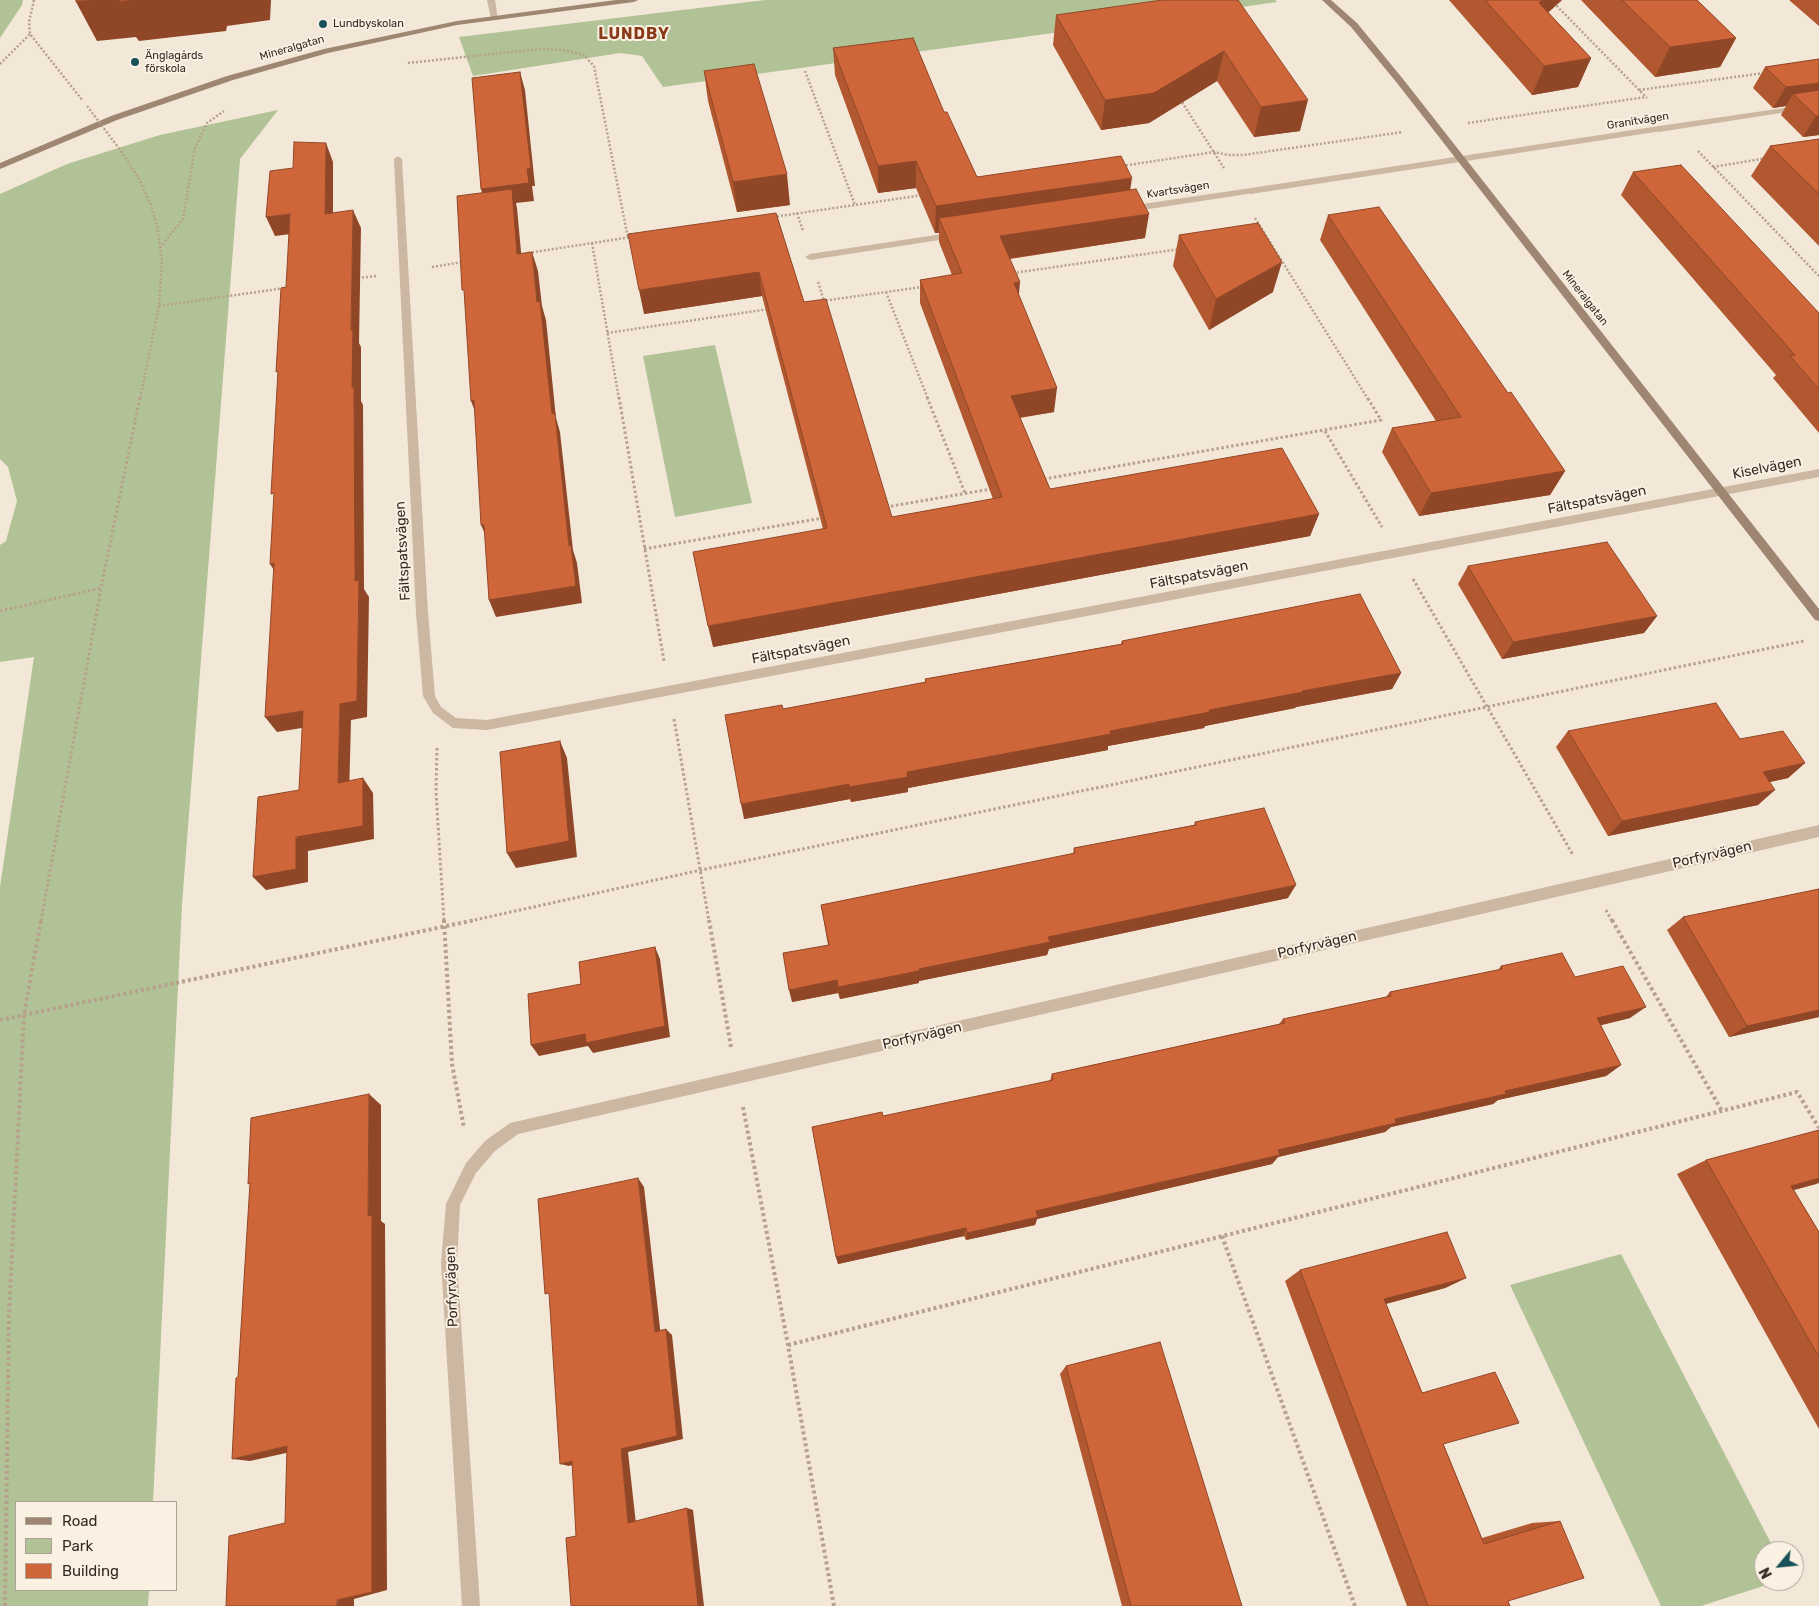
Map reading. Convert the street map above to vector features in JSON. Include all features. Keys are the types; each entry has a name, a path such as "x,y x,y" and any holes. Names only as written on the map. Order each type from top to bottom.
{"street":[{"path":"491,0 495,18"},
{"name":"Mineralgatan","path":"0,166 114,118 230,78 336,49 457,23 634,0"},
{"name":"Mineralgatan","path":"1326,0 1354,25 1819,617"},
{"name":"Granitvägen","path":"1460,159 1819,105"},
{"name":"Fältspatsvägen","path":"398,159 422,613 429,696 437,710 453,723 488,725 1720,492"},
{"name":"Kvartsvägen","path":"1122,210 1460,159"},
{"path":"810,257 966,234"},
{"name":"Kiselvägen","path":"1720,492 1819,473"},
{"name":"Porfyrvägen","path":"471,1606 449,1262 453,1204 471,1168 490,1146 515,1128 1819,831"}],"path":[{"path":"5,1606 9,1312 24,1015 101,588 159,306 162,261 157,226 151,205 139,179 121,151 30,34 29,22 34,0"},
{"path":"0,64 30,34"},
{"path":"401,63 421,63 539,49 563,50 584,55 594,66 628,238"},
{"path":"805,71 855,205"},
{"path":"1639,90 1772,72"},
{"path":"1043,480 1381,420 1178,95"},
{"path":"1464,124 1646,97"},
{"path":"160,248 183,219 195,148 207,123 231,107"},
{"path":"1117,167 1214,152 1228,155 1244,155 1408,131"},
{"path":"1712,167 1771,157"},
{"path":"769,217 923,195"},
{"path":"523,253 638,236"},
{"path":"1257,238 1267,236"},
{"path":"592,243 736,1078 746,1118 834,1606"},
{"path":"1013,274 1189,248"},
{"path":"349,280 463,262"},
{"path":"814,302 925,286"},
{"path":"159,306 292,287"},
{"path":"886,292 965,493"},
{"path":"607,332 775,308"},
{"path":"1325,431 1722,1110"},
{"path":"877,508 994,488"},
{"path":"644,549 829,517"},
{"path":"0,611 101,588"},
{"path":"0,1020 443,927 701,870 1809,640"},
{"path":"437,710 436,792 452,1064 471,1168"},
{"path":"788,1345 1796,1092 1819,1128"},
{"path":"1222,1236 1355,1606"}],"green space":[{"path":"0,0 23,0 22,5 0,38"},
{"path":"765,0 1275,0 1277,2 663,87 642,56 620,53 473,76 459,37"},
{"path":"278,110 240,159 182,904 153,1501 15,1501 15,1591 149,1591 148,1606 0,1606 0,887 34,657 0,662 0,545 6,541 17,501 8,467 0,459 0,194 67,164 160,135"},
{"path":"715,345 752,503 675,517 643,356"},
{"path":"1621,1254 1770,1541 1754,1541 1754,1589 1701,1606 1661,1606 1510,1285"}],"building":[{"path":"76,0 95,0 76,2"},
{"path":"119,0 135,0 119,2"},
{"path":"1162,0 1238,0 1308,100 1261,107 1224,51 1154,93 1105,100 1056,15"},
{"path":"1485,0 1542,0 1539,3 1591,58 1544,66"},
{"path":"1622,0 1697,0 1736,38 1670,47"},
{"path":"913,38 944,112 947,112 977,177 1121,156 1132,178 936,206 916,161 878,166 833,48"},
{"path":"1819,59 1819,83 1786,87 1765,67"},
{"path":"754,64 787,174 733,182 704,71"},
{"path":"520,72 531,168 527,169 529,183 481,189 472,78"},
{"path":"1819,90 1819,116 1816,116 1793,94"},
{"path":"1819,139 1819,194 1770,146"},
{"path":"294,142 326,143 325,214 353,210 351,330 353,329 355,581 359,580 357,701 340,704 338,783 363,778 363,826 296,837 296,869 253,877 258,797 299,790 303,711 265,717 274,563 270,564 274,493 271,494 278,371 276,372 281,288 286,287 290,214 266,217 270,171 293,168"},
{"path":"1681,165 1819,313 1819,389 1790,356 1795,355 1633,172"},
{"path":"512,189 517,254 532,252 537,302 540,301 552,414 555,413 569,546 571,545 576,586 489,600 484,525 481,525 474,400 471,401 464,290 462,290 457,196"},
{"path":"1136,189 1149,214 1000,236 1020,282 1014,283 1057,388 1011,396 1050,489 1282,448 1319,514 708,626 693,552 827,528 759,272 639,290 628,234 776,213 804,302 826,299 892,517 1002,497 920,280 962,273 939,218"},
{"path":"1379,207 1508,393 1511,392 1565,471 1431,493 1392,428 1461,417 1328,215"},
{"path":"1258,223 1282,262 1216,299 1179,235"},
{"path":"1607,542 1657,616 1513,642 1468,566"},
{"path":"1360,594 1401,673 1209,710 1210,712 1110,731 1111,734 907,772 908,777 849,787 849,784 741,804 725,715 782,705 783,709 926,682 925,679 1123,644 1122,641"},
{"path":"1716,703 1740,739 1783,731 1805,763 1763,772 1775,790 1622,821 1568,731"},
{"path":"560,741 569,841 507,853 500,752"},
{"path":"1264,808 1296,885 1048,937 1050,942 919,969 919,971 838,987 837,980 789,990 783,953 829,945 821,905 1075,853 1074,848 1196,825 1195,822"},
{"path":"1819,889 1819,1010 1747,1026 1683,917"},
{"path":"655,947 665,1026 586,1043 585,1034 531,1045 528,994 581,984 579,962"},
{"path":"1562,953 1575,977 1623,966 1646,1007 1597,1018 1621,1065 1505,1091 1506,1094 1395,1119 1396,1123 1278,1150 1280,1155 1036,1211 1038,1217 967,1233 966,1228 836,1257 812,1127 882,1112 883,1116 1053,1080 1052,1074 1285,1023 1283,1019 1391,996 1390,992 1502,969 1501,966"},
{"path":"369,1094 368,1216 372,1215 372,1592 337,1600 337,1606 226,1606 229,1536 285,1523 287,1446 232,1459 250,1183 248,1184 251,1118"},
{"path":"1819,1130 1819,1178 1791,1186 1819,1232 1819,1357 1706,1160"},
{"path":"638,1178 655,1332 666,1329 677,1436 621,1449 628,1523 687,1508 698,1606 571,1606 566,1538 576,1536 572,1461 560,1464 549,1293 545,1294 538,1199"},
{"path":"1447,1232 1466,1278 1384,1299 1422,1393 1495,1372 1519,1423 1443,1444 1484,1544 1560,1521 1584,1578 1508,1601 1510,1606 1428,1606 1300,1270"},
{"path":"1160,1342 1242,1606 1131,1606 1066,1366"}],"place":[{"name":"Lundbyskolan","path":"323,24"},
{"name":"Änglagårds förskola","path":"135,62"}],"district":[{"name":"LUNDBY","path":"634,34"}]}
